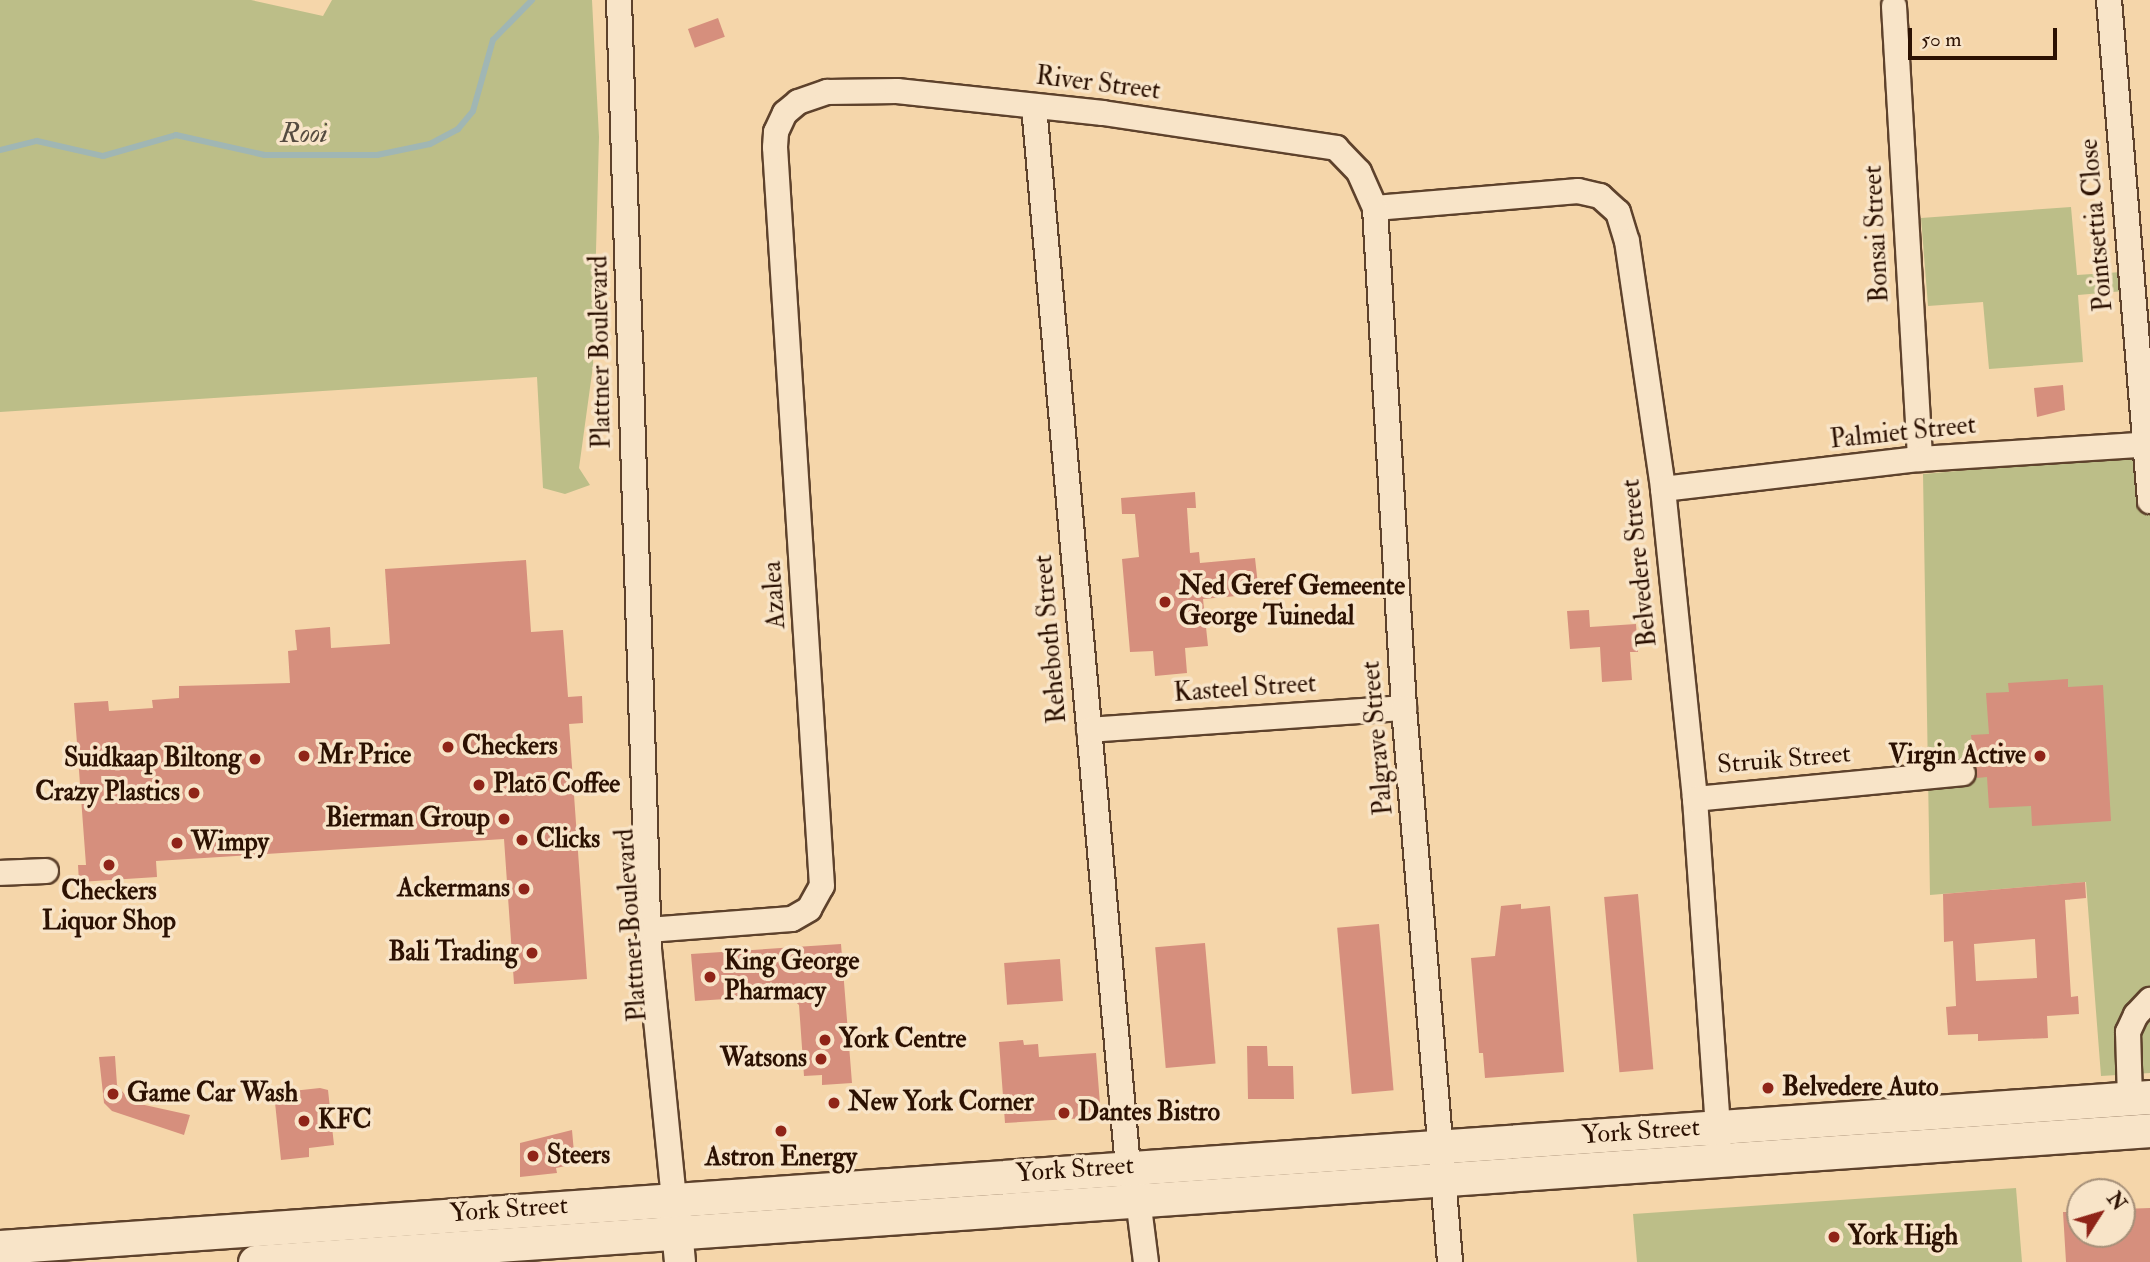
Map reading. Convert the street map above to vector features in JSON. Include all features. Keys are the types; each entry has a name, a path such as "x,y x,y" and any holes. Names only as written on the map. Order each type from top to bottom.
{"main road":[{"name":"York Street","path":"0,1247 2140,1098"},
{"name":"York Street","path":"255,1262 679,1246 1138,1199 2150,1130"}],"street":[{"name":"Plattner Boulevard","path":"619,0 643,702 639,735 654,930 672,1076 666,1102 674,1198"},
{"name":"Pointsettia Close","path":"2109,0 2148,444 2150,500"},
{"name":"Bonsai Street","path":"1894,6 1920,459"},
{"name":"River Street","path":"785,113 811,96 847,91 897,91 1034,106 1336,148 1359,172 1375,208"},
{"name":"Reheboth Street","path":"1034,106 1128,1167 1138,1199 1146,1262"},
{"name":"Azalea","path":"654,930 792,919 809,909 822,886 775,147 776,132 785,113"},
{"name":"Belvedere Street","path":"1375,208 1578,191 1600,196 1618,212 1628,241 1664,489 1695,799 1720,1159"},
{"name":"Palgrave Street","path":"1375,208 1404,708 1444,1145 1450,1262"},
{"name":"Palmiet Street","path":"1664,489 1920,459 2148,444"},
{"name":"Kasteel Street","path":"1089,730 1404,708"},
{"name":"Struik Street","path":"1695,799 1963,773"},
{"path":"0,873 46,870"},
{"path":"2140,1098 2128,1032 2136,1015 2150,1000"},
{"path":"674,1198 679,1246"}],"green space":[{"path":"0,0 251,0 323,16 332,0 592,0 599,137 593,366 579,468 590,485 565,494 543,488 537,377 0,412"},
{"path":"2071,207 2077,275 2122,272 2124,291 2078,295 2083,362 1989,369 1983,302 1928,306 1921,218"},
{"path":"2150,454 2150,1073 2101,1076 2086,882 1930,895 1923,474"},
{"name":"York High","path":"2016,1188 2022,1262 1637,1262 1633,1214"}],"building":[{"path":"718,18 725,37 695,48 688,29"},
{"path":"2063,385 2065,410 2037,417 2034,388"},
{"name":"Ned Geref Gemeente George Tuinedal","path":"1195,492 1196,508 1187,508 1190,553 1199,552 1200,563 1255,558 1259,594 1203,599 1208,646 1185,648 1187,673 1155,676 1153,651 1130,652 1122,559 1139,557 1135,514 1122,514 1121,498"},
{"path":"526,560 531,632 563,630 568,697 582,696 583,723 569,724 587,979 514,984 504,839 156,861 157,877 79,882 78,865 86,865 74,703 108,701 109,711 153,708 152,700 179,698 179,686 290,683 288,651 297,650 295,630 330,627 331,648 390,644 385,569"},
{"path":"1589,610 1590,627 1636,624 1638,652 1630,652 1632,680 1602,682 1600,647 1570,649 1567,611"},
{"name":"Virgin Active","path":"2068,679 2068,687 2103,685 2111,821 2032,826 2031,806 1989,808 1987,777 1977,778 1971,735 1989,734 1986,693 2009,692 2008,683"},
{"path":"2085,882 2086,898 2065,900 2071,997 2078,996 2079,1014 2047,1016 2048,1038 1978,1041 1978,1034 1948,1035 1946,1007 1956,1006 1953,941 1944,942 1943,894","holes":["2035,939 2037,978 1976,981 1974,944"]},
{"path":"1638,894 1653,1069 1619,1072 1604,897"},
{"path":"1521,904 1521,909 1550,906 1564,1072 1485,1078 1483,1053 1479,1053 1471,958 1495,956 1501,906"},
{"path":"1379,924 1394,1090 1352,1094 1337,928"},
{"path":"1205,943 1216,1064 1166,1068 1155,947"},
{"name":"York Centre","path":"841,944 852,1083 822,1085 822,1075 804,1076 799,1005 788,995 695,1001 691,954"},
{"path":"1060,959 1063,1001 1007,1005 1004,963"},
{"path":"1023,1040 1024,1045 1038,1044 1039,1057 1096,1053 1101,1117 1005,1123 999,1042"},
{"path":"1247,1046 1267,1046 1268,1066 1293,1066 1294,1099 1248,1099"},
{"name":"Game Car Wash","path":"115,1056 117,1085 131,1102 190,1115 184,1135 112,1111 104,1103 99,1057"},
{"name":"KFC","path":"320,1088 328,1090 334,1145 309,1148 309,1157 281,1160 274,1093"},
{"path":"572,1130 575,1164 556,1168 557,1173 520,1177 520,1143"},
{"path":"2136,1208 2150,1208 2150,1262 2066,1262 2063,1212 2066,1212 2066,1248 2136,1248"}],"waterway":[{"name":"Rooi","path":"0,150 37,141 103,156 176,135 265,155 377,155 430,144 458,129 473,111 493,40 532,0"}],"place":[{"name":"Ned Geref Gemeente George Tuinedal","path":"1165,602"},
{"name":"Checkers","path":"448,747"},
{"name":"Mr Price","path":"304,756"},
{"name":"Virgin Active","path":"2040,756"},
{"name":"Suidkaap Biltong","path":"255,759"},
{"name":"Platō Coffee","path":"479,785"},
{"name":"Crazy Plastics","path":"194,793"},
{"name":"Bierman Group","path":"504,819"},
{"name":"Clicks","path":"522,840"},
{"name":"Wimpy","path":"177,843"},
{"name":"Checkers Liquor Shop","path":"109,865"},
{"name":"Ackermans","path":"524,889"},
{"name":"Bali Trading","path":"532,953"},
{"name":"King George Pharmacy","path":"710,977"},
{"name":"York Centre","path":"825,1040"},
{"name":"Watsons","path":"821,1059"},
{"name":"Belvedere Auto","path":"1768,1088"},
{"name":"Game Car Wash","path":"113,1094"},
{"name":"New York Corner","path":"834,1103"},
{"name":"Dantes Bistro","path":"1064,1113"},
{"name":"KFC","path":"304,1121"},
{"name":"Astron Energy","path":"781,1131"},
{"name":"Steers","path":"533,1156"},
{"name":"York High","path":"1834,1237"}]}
